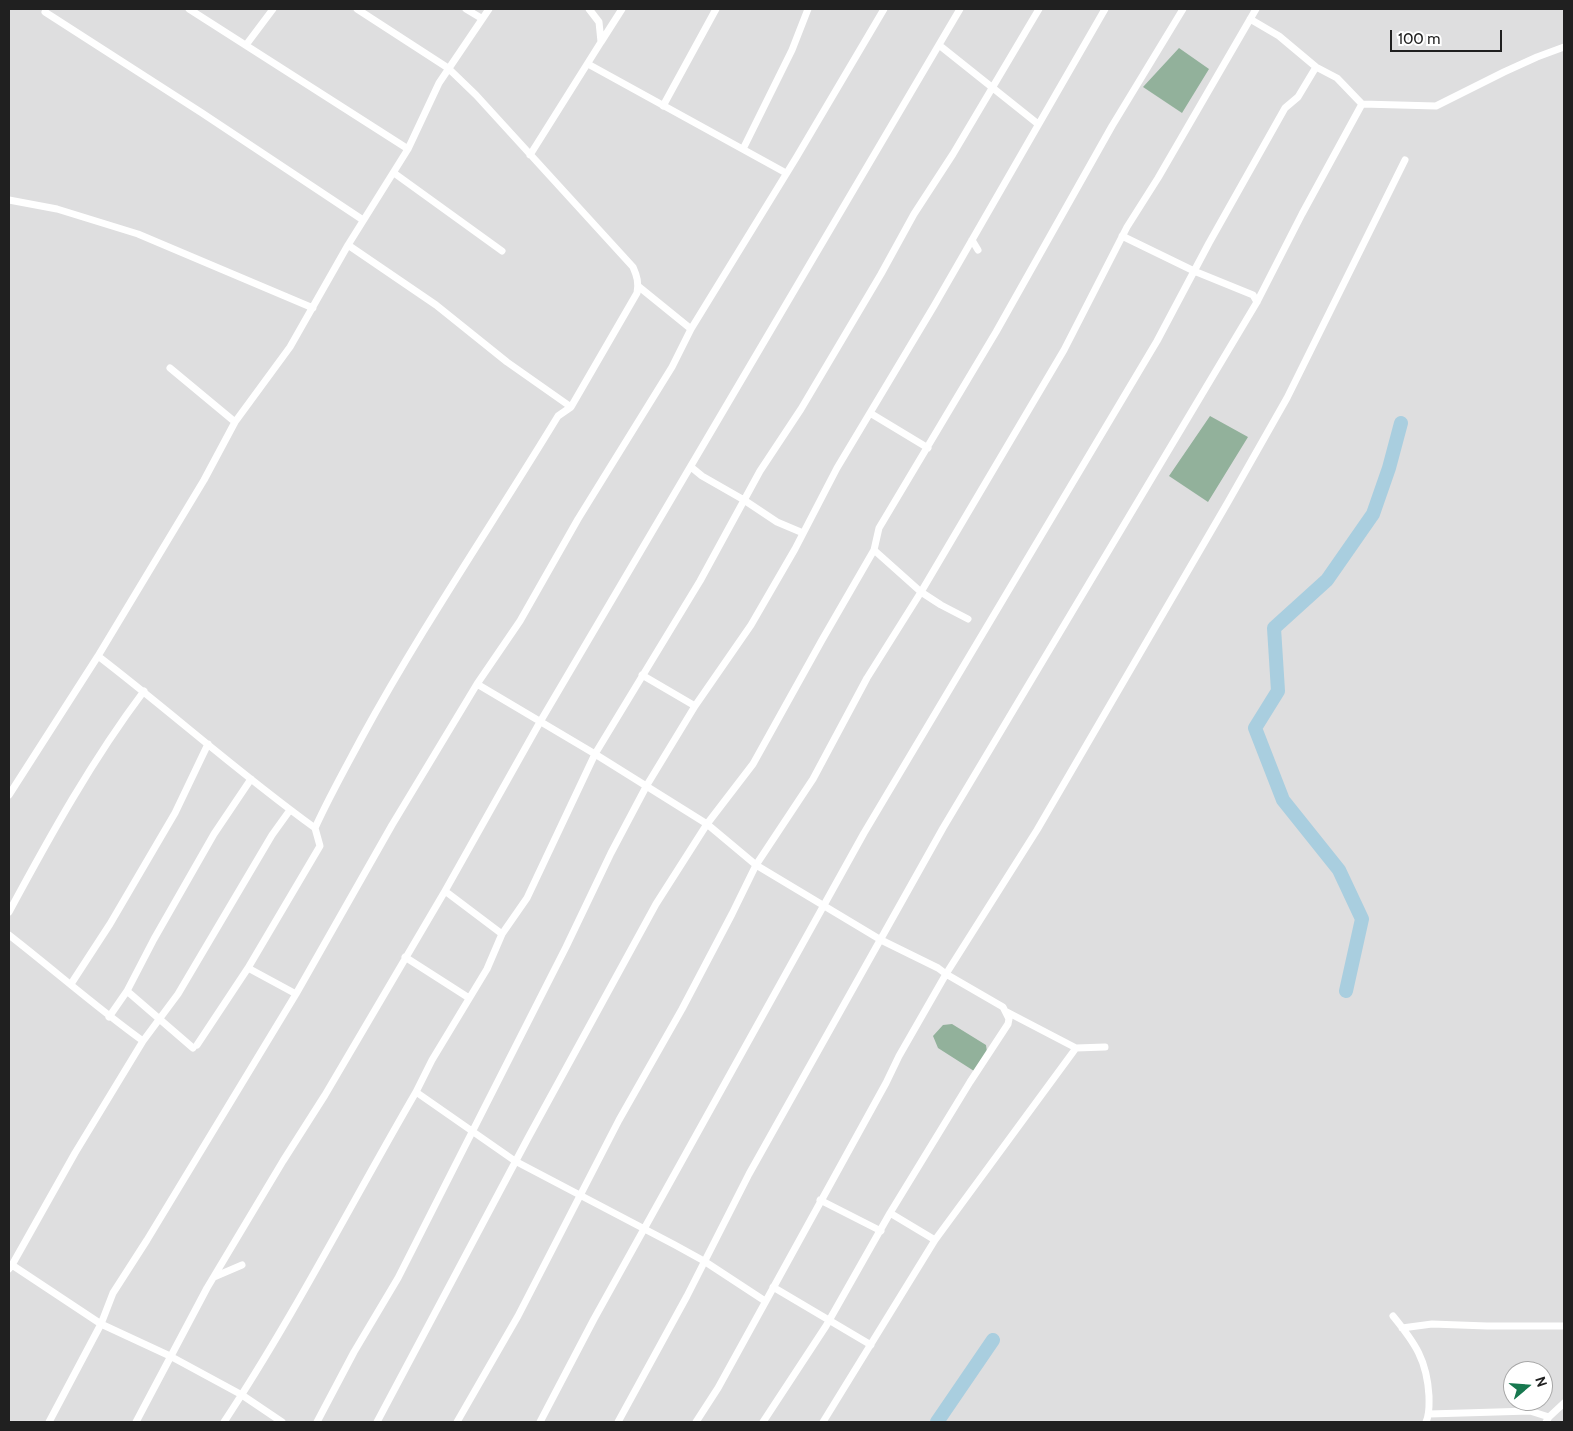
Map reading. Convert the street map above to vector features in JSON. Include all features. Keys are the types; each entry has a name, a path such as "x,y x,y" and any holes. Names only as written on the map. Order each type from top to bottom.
{"street":[{"path":"189,9 408,150"},
{"path":"246,45 273,9"},
{"path":"315,828 330,795 381,703 437,609 558,416 571,407 637,293 638,286 636,274 632,267 476,95 448,68 357,9"},
{"path":"466,9 481,18"},
{"path":"9,795 98,656 204,480 235,422 290,347 348,245 408,150 448,68 489,9"},
{"path":"589,9 599,22 601,42"},
{"path":"530,155 622,9"},
{"path":"664,106 716,9"},
{"path":"742,148 792,50 808,9"},
{"path":"49,1422 101,1324 113,1292 296,994 392,825 477,684 520,621 578,519 672,367 691,329 884,9"},
{"path":"136,1422 214,1277 283,1161 325,1096 445,891 540,722 960,9"},
{"path":"224,1422 242,1395 416,1092 432,1060 487,969 502,934 527,898 595,754 700,581 760,472 801,409 881,274 914,214 1039,9"},
{"path":"316,1422 354,1352 398,1278 647,785 695,706 751,625 837,468 972,240 1105,9"},
{"path":"377,1422 515,1161 656,904 707,824 753,764 874,550 880,528 996,332 1112,126 1167,37 1182,9"},
{"path":"458,1422 518,1316 619,1120 723,932 756,865 813,779 867,678 1064,350 1122,236 1158,178 1256,9"},
{"path":"45,12 363,220"},
{"path":"1250,19 1279,36 1316,67 1337,78 1362,104 1436,106 1504,72 1564,47"},
{"path":"939,45 1038,124"},
{"path":"588,64 786,173"},
{"path":"540,1422 594,1319 864,832 1157,341 1285,108 1298,97 1316,67"},
{"path":"618,1422 758,1157 943,828 1257,302 1362,104"},
{"path":"696,1422 718,1388 886,1083 899,1056 946,974 1037,830 1287,398 1405,160"},
{"path":"394,173 502,251"},
{"path":"9,200 57,209 138,234 313,308"},
{"path":"1122,236 1194,271 1253,295 1257,302"},
{"path":"972,240 978,250"},
{"path":"348,245 436,306 507,362 571,407"},
{"path":"638,286 691,329"},
{"path":"170,368 235,422"},
{"path":"870,412 928,448"},
{"path":"691,467 702,476 744,500 777,522 803,532"},
{"path":"874,550 920,592 941,606 968,619"},
{"path":"98,656 315,828 320,846 248,968 195,1047 127,991"},
{"path":"642,675 695,706"},
{"path":"477,684 647,785 707,824 756,865 823,907 881,940 938,968 1003,1007 1007,1012 1008,1024 970,1082 890,1213 830,1321 764,1422"},
{"path":"9,912 89,770 116,728 144,691"},
{"path":"71,984 110,924 175,813 208,744"},
{"path":"109,1017 127,991 154,939 214,834 251,779"},
{"path":"282,1422 242,1395 170,1356 101,1324 10,1267 75,1153 143,1041 178,994 272,835 290,810"},
{"path":"445,891 502,934"},
{"path":"9,935 109,1017 143,1041"},
{"path":"406,957 469,998"},
{"path":"248,968 296,994"},
{"path":"1007,1012 1076,1048 1105,1047"},
{"path":"823,1422 935,1240 1076,1048"},
{"path":"416,1092 515,1161 704,1261 765,1301"},
{"path":"820,1200 881,1231"},
{"path":"890,1213 935,1240"},
{"path":"214,1277 242,1265"},
{"path":"773,1287 871,1345"},
{"path":"1393,1316 1423,1360 1428,1382 1429,1414 1426,1422"},
{"path":"1402,1328 1432,1324 1564,1326"},
{"path":"1429,1414 1530,1411 1548,1420 1564,1403"}],"green space":[{"path":"1179,48 1209,69 1182,113 1143,87"},
{"path":"1210,416 1248,437 1208,502 1169,476"},
{"path":"952,1024 986,1045 987,1052 974,1071 938,1048 933,1036 943,1025"}],"waterway":[{"path":"1346,991 1362,919 1339,870 1283,800 1255,728 1278,691 1274,628 1327,580 1373,514 1389,468 1401,423"},
{"path":"937,1422 993,1340"}]}
